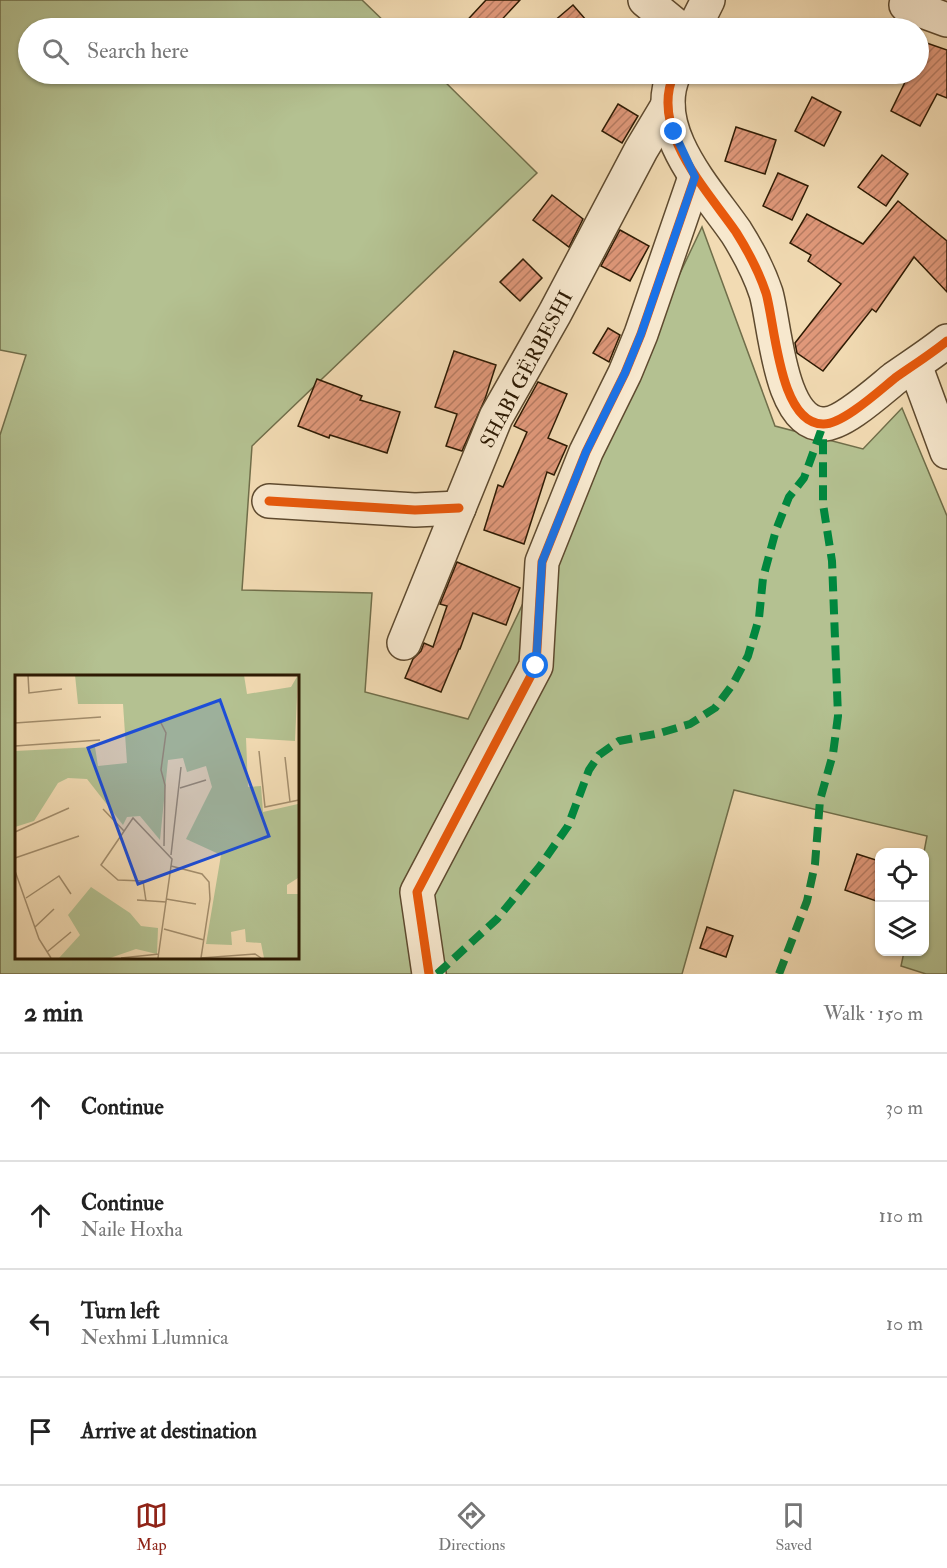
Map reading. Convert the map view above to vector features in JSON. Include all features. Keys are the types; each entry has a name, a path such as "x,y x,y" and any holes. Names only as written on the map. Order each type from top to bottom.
{"street":[{"path":"645,0 667,18"},
{"path":"699,18 708,0"},
{"path":"907,0 906,5 947,20"},
{"path":"671,89 674,132 695,177 737,233 755,264 766,294 782,372 789,394 798,411 811,420 823,424 840,419 947,341"},
{"name":"SHABI GËRBESHI","path":"404,643 496,417 555,313 671,89"},
{"path":"429,974 417,892 536,666 542,562 586,452 625,373 641,334 695,177"},
{"path":"915,365 947,452"},
{"path":"269,501 404,509 459,508"}],"green space":[{"path":"0,0 362,0 381,18 18,18 18,84 447,84 537,173 252,446 242,590 372,593 365,692 468,719 702,227 775,426 863,449 902,408 947,516 947,974 926,974 901,966 903,956 929,956 929,848 925,848 927,836 734,790 682,974 0,974 0,435 26,355 0,350"}],"building":[{"path":"486,0 520,0 503,18 469,18"},
{"path":"573,5 584,18 558,18"},
{"path":"929,44 947,50 947,98 937,94 920,126 891,111 904,84 929,84"},
{"path":"812,97 841,112 824,146 795,131"},
{"path":"618,104 638,116 622,143 602,131"},
{"path":"736,127 776,140 765,174 725,161"},
{"path":"882,155 908,174 886,206 858,187"},
{"path":"778,173 808,186 792,220 763,206"},
{"path":"552,195 583,219 569,247 533,220"},
{"path":"898,201 947,241 947,292 914,257 876,312 872,309 823,371 797,353 795,343 841,284 808,261 811,255 790,243 807,214 863,244"},
{"path":"620,230 649,246 630,281 601,266"},
{"path":"523,259 542,278 520,301 500,282"},
{"path":"608,328 620,335 609,362 593,353"},
{"path":"454,351 496,365 485,399 462,451 446,446 457,414 435,407"},
{"path":"317,379 362,396 360,400 400,412 387,453 330,435 329,438 298,426"},
{"path":"538,382 567,394 548,438 567,446 554,475 547,472 524,544 484,530 498,485 503,487 527,432 514,426"},
{"path":"457,562 520,588 506,625 473,613 441,692 405,678 413,659 421,651 424,643 433,647 447,606 440,604"},
{"path":"857,854 875,860 875,901 845,890"},
{"path":"707,927 733,936 726,957 700,948"}],"marked path":[{"path":"437,974 497,919 540,866 568,826 589,770 599,755 619,741 690,724 715,708 733,684 748,656 759,618 763,578 776,530 789,497 804,478 823,425"},
{"path":"779,974 807,901 815,864 820,800 833,754 838,716 832,561 823,504 823,434"}],"cycle path":[{"path":"671,84 668,95 669,116 675,138 697,178 736,232 757,269 766,293 781,370 797,408 808,420 823,424 840,419 947,341"},
{"path":"429,974 417,892 536,666 542,562 586,452 625,373 641,334 695,177"},
{"path":"269,501 415,510 459,508"}],"route":[{"path":"536,666 542,562 586,452 625,373 641,334 695,177 674,132"}]}
